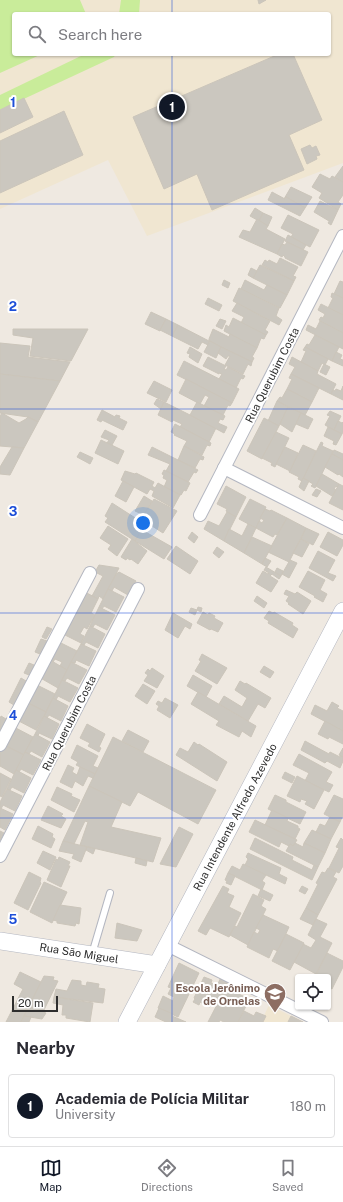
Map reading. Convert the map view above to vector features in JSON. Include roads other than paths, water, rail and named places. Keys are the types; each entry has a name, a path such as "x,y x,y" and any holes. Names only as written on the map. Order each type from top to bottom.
{"street":[{"name":"Rua Querubim Costa","path":"200,515 343,236"},
{"path":"224,468 343,528"},
{"path":"0,745 90,573"},
{"name":"Rua Querubim Costa","path":"0,856 138,589"},
{"name":"Rua Intendente Alfredo Azevedo","path":"127,1022 343,611"},
{"name":"Rua São Miguel","path":"0,942 157,965"},
{"path":"167,945 322,1022"}],"lane":[{"path":"91,955 110,893"}],"place":[{"name":"Academia de Polícia Militar","path":"172,107"},
{"name":"Escola Jerônimo de Ornelas","path":"275,1014"}]}
